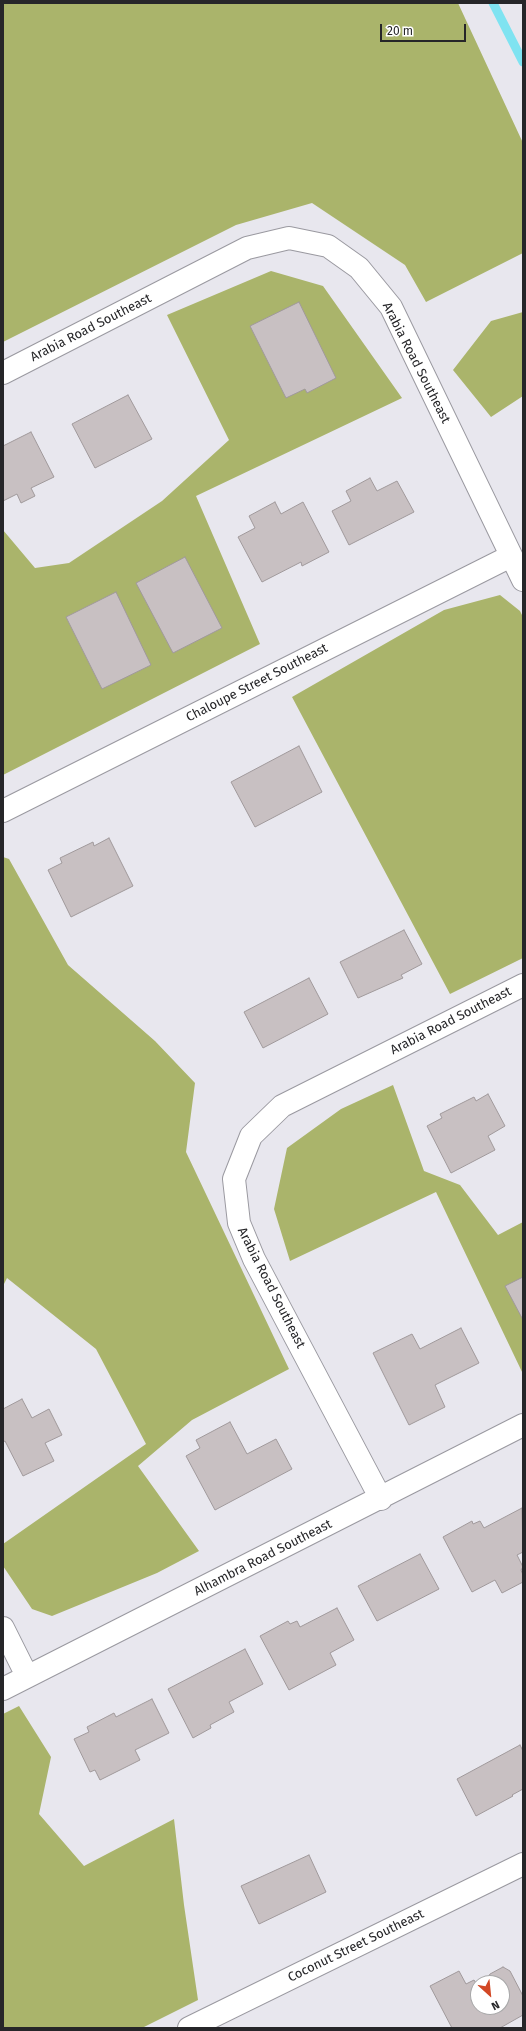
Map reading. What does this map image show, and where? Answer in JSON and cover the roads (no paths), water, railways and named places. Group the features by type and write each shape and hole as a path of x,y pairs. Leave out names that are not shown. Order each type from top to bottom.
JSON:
{"street":[{"name":"Arabia Road Southeast","path":"3,373 247,248 289,238 328,246 359,268 391,307 523,580"},
{"name":"Chaloupe Street Southeast","path":"3,811 511,556"},
{"name":"Arabia Road Southeast","path":"381,1499 254,1259 239,1223 234,1179 251,1136 282,1106 523,985"},
{"name":"Alhambra Road Southeast","path":"3,1689 381,1499 523,1425"},
{"path":"3,1628 27,1676"},
{"name":"Coconut Street Southeast","path":"191,2028 523,1864"}],"waterway":[{"path":"493,3 523,62"}]}
